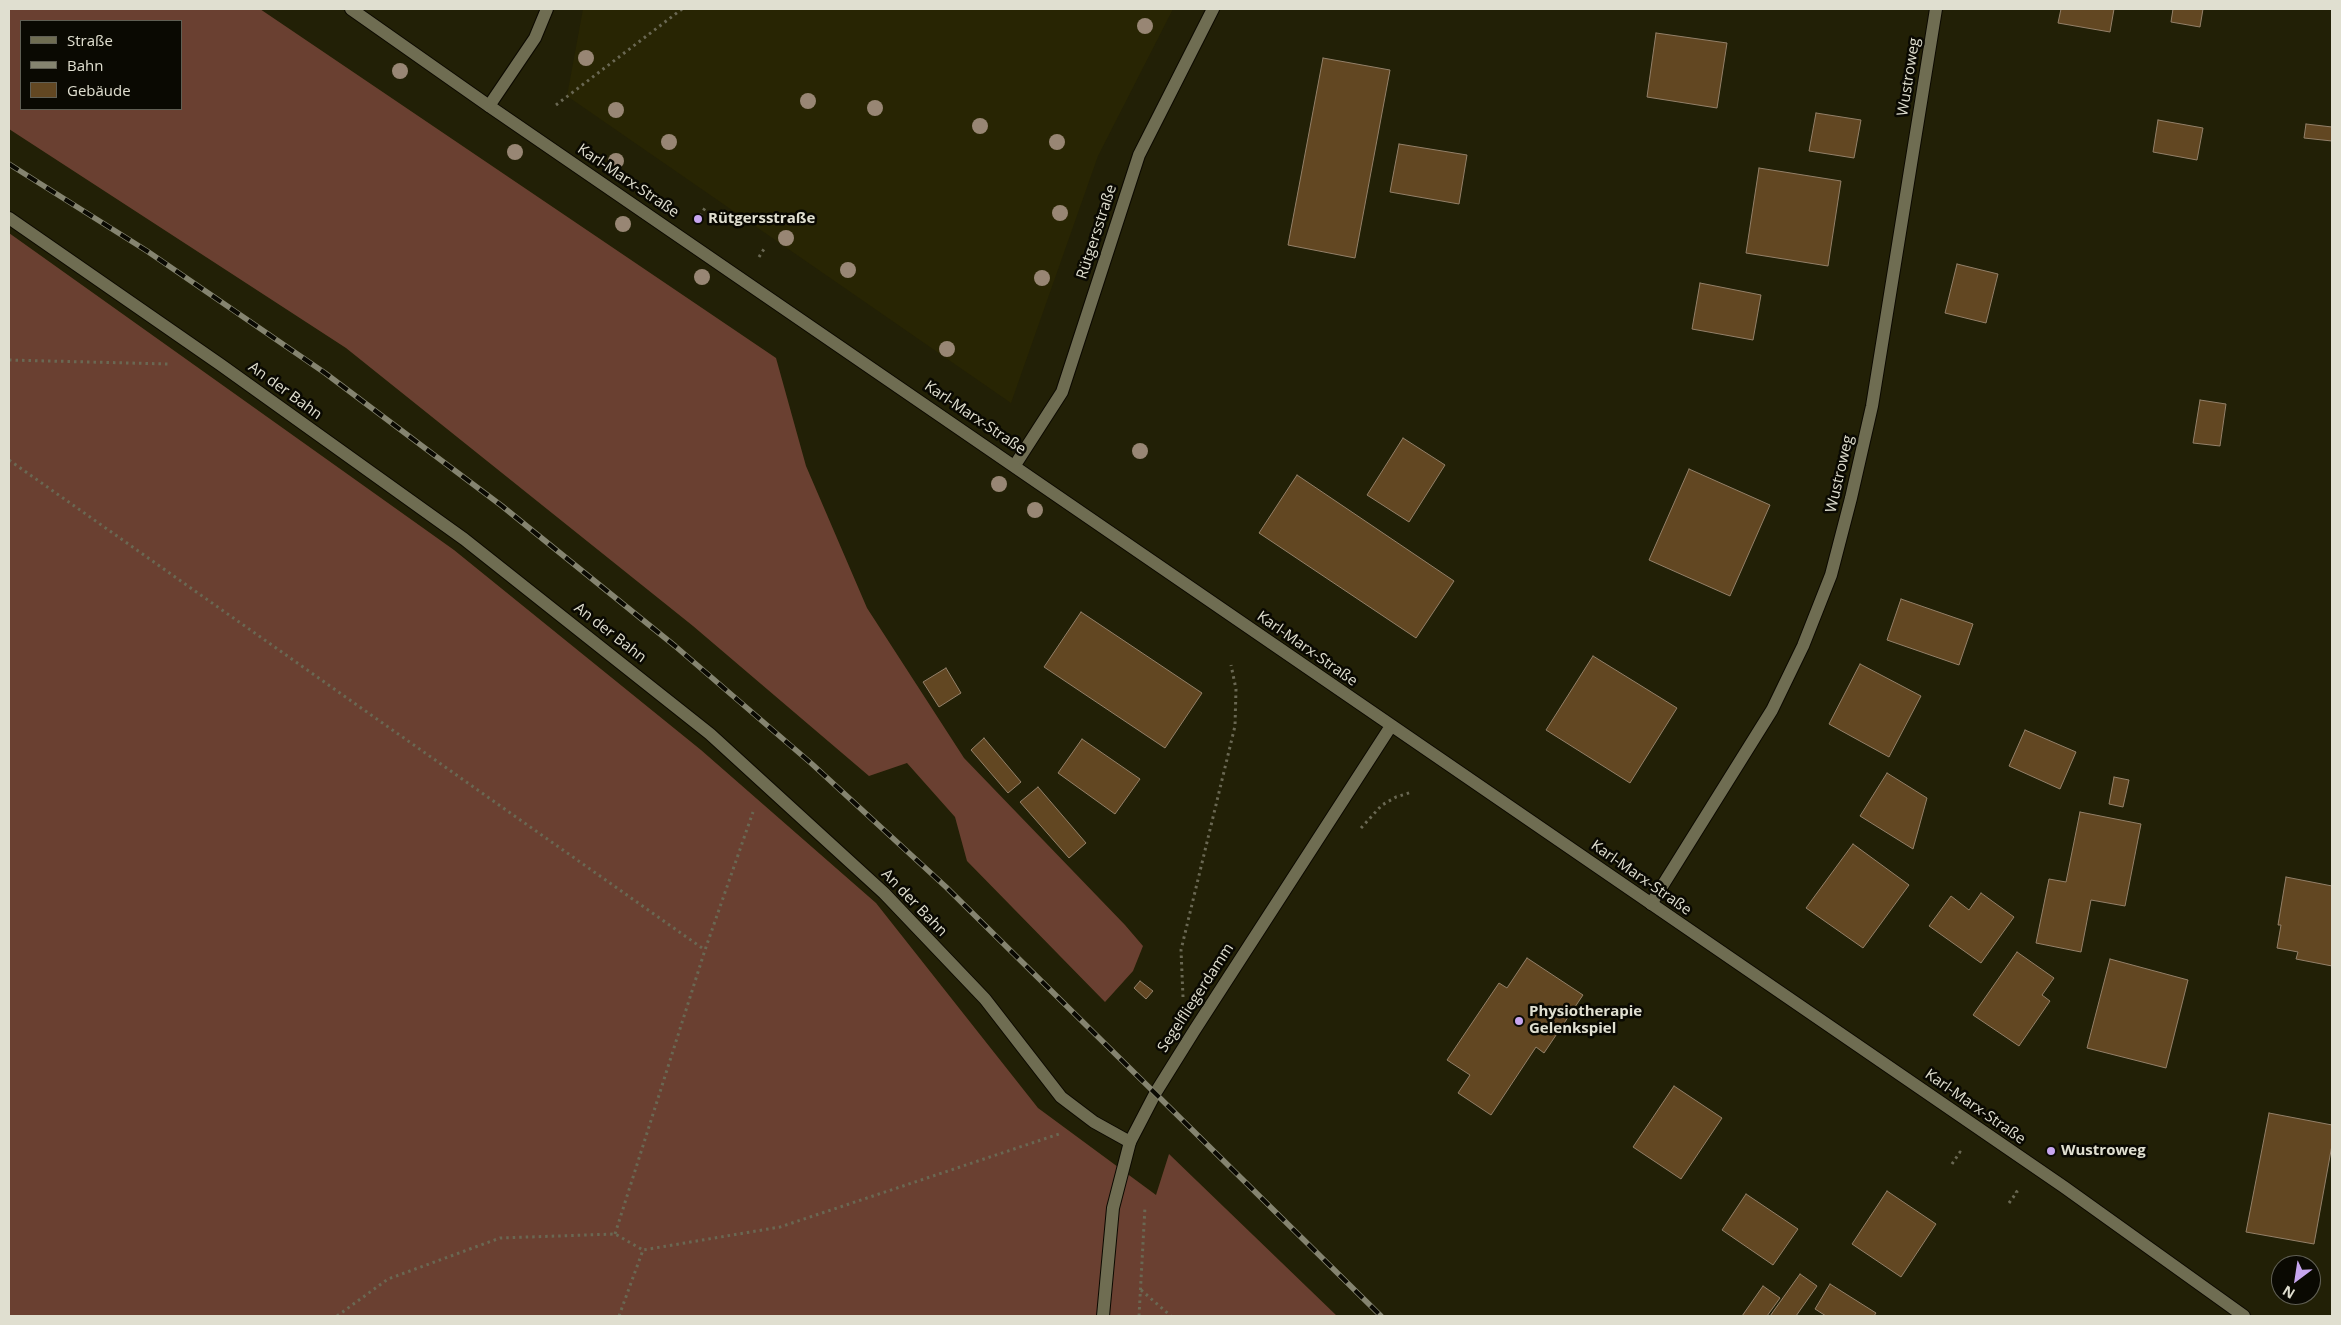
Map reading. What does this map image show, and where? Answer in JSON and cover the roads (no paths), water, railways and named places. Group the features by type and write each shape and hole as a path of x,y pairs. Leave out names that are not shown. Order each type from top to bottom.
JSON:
{"street":[{"name":"Karl-Marx-Straße","path":"351,9 489,106 1015,465 1391,726 2064,1188 2244,1316"},
{"path":"489,106 535,38 547,9"},
{"name":"Rütgersstraße","path":"1015,465 1062,392 1139,155 1213,9"},
{"name":"Wustroweg","path":"1651,904 1772,710 1803,646 1831,575 1872,406 1936,9"},
{"name":"An der Bahn","path":"9,218 221,365 464,539 710,734 764,781 884,893 985,999 1061,1097 1094,1122 1130,1142"},
{"name":"Segelfliegerdamm","path":"1103,1316 1113,1208 1130,1142 1156,1092 1194,1031 1391,726"}],"railway":[{"path":"9,164 147,251 325,373 502,506 675,646 812,764 946,887 1381,1316"}],"place":[{"name":"Rütgersstraße","path":"698,219"},
{"name":"Physiotherapie Gelenkspiel","path":"1519,1021"},
{"name":"Wustroweg","path":"2051,1151"}]}
